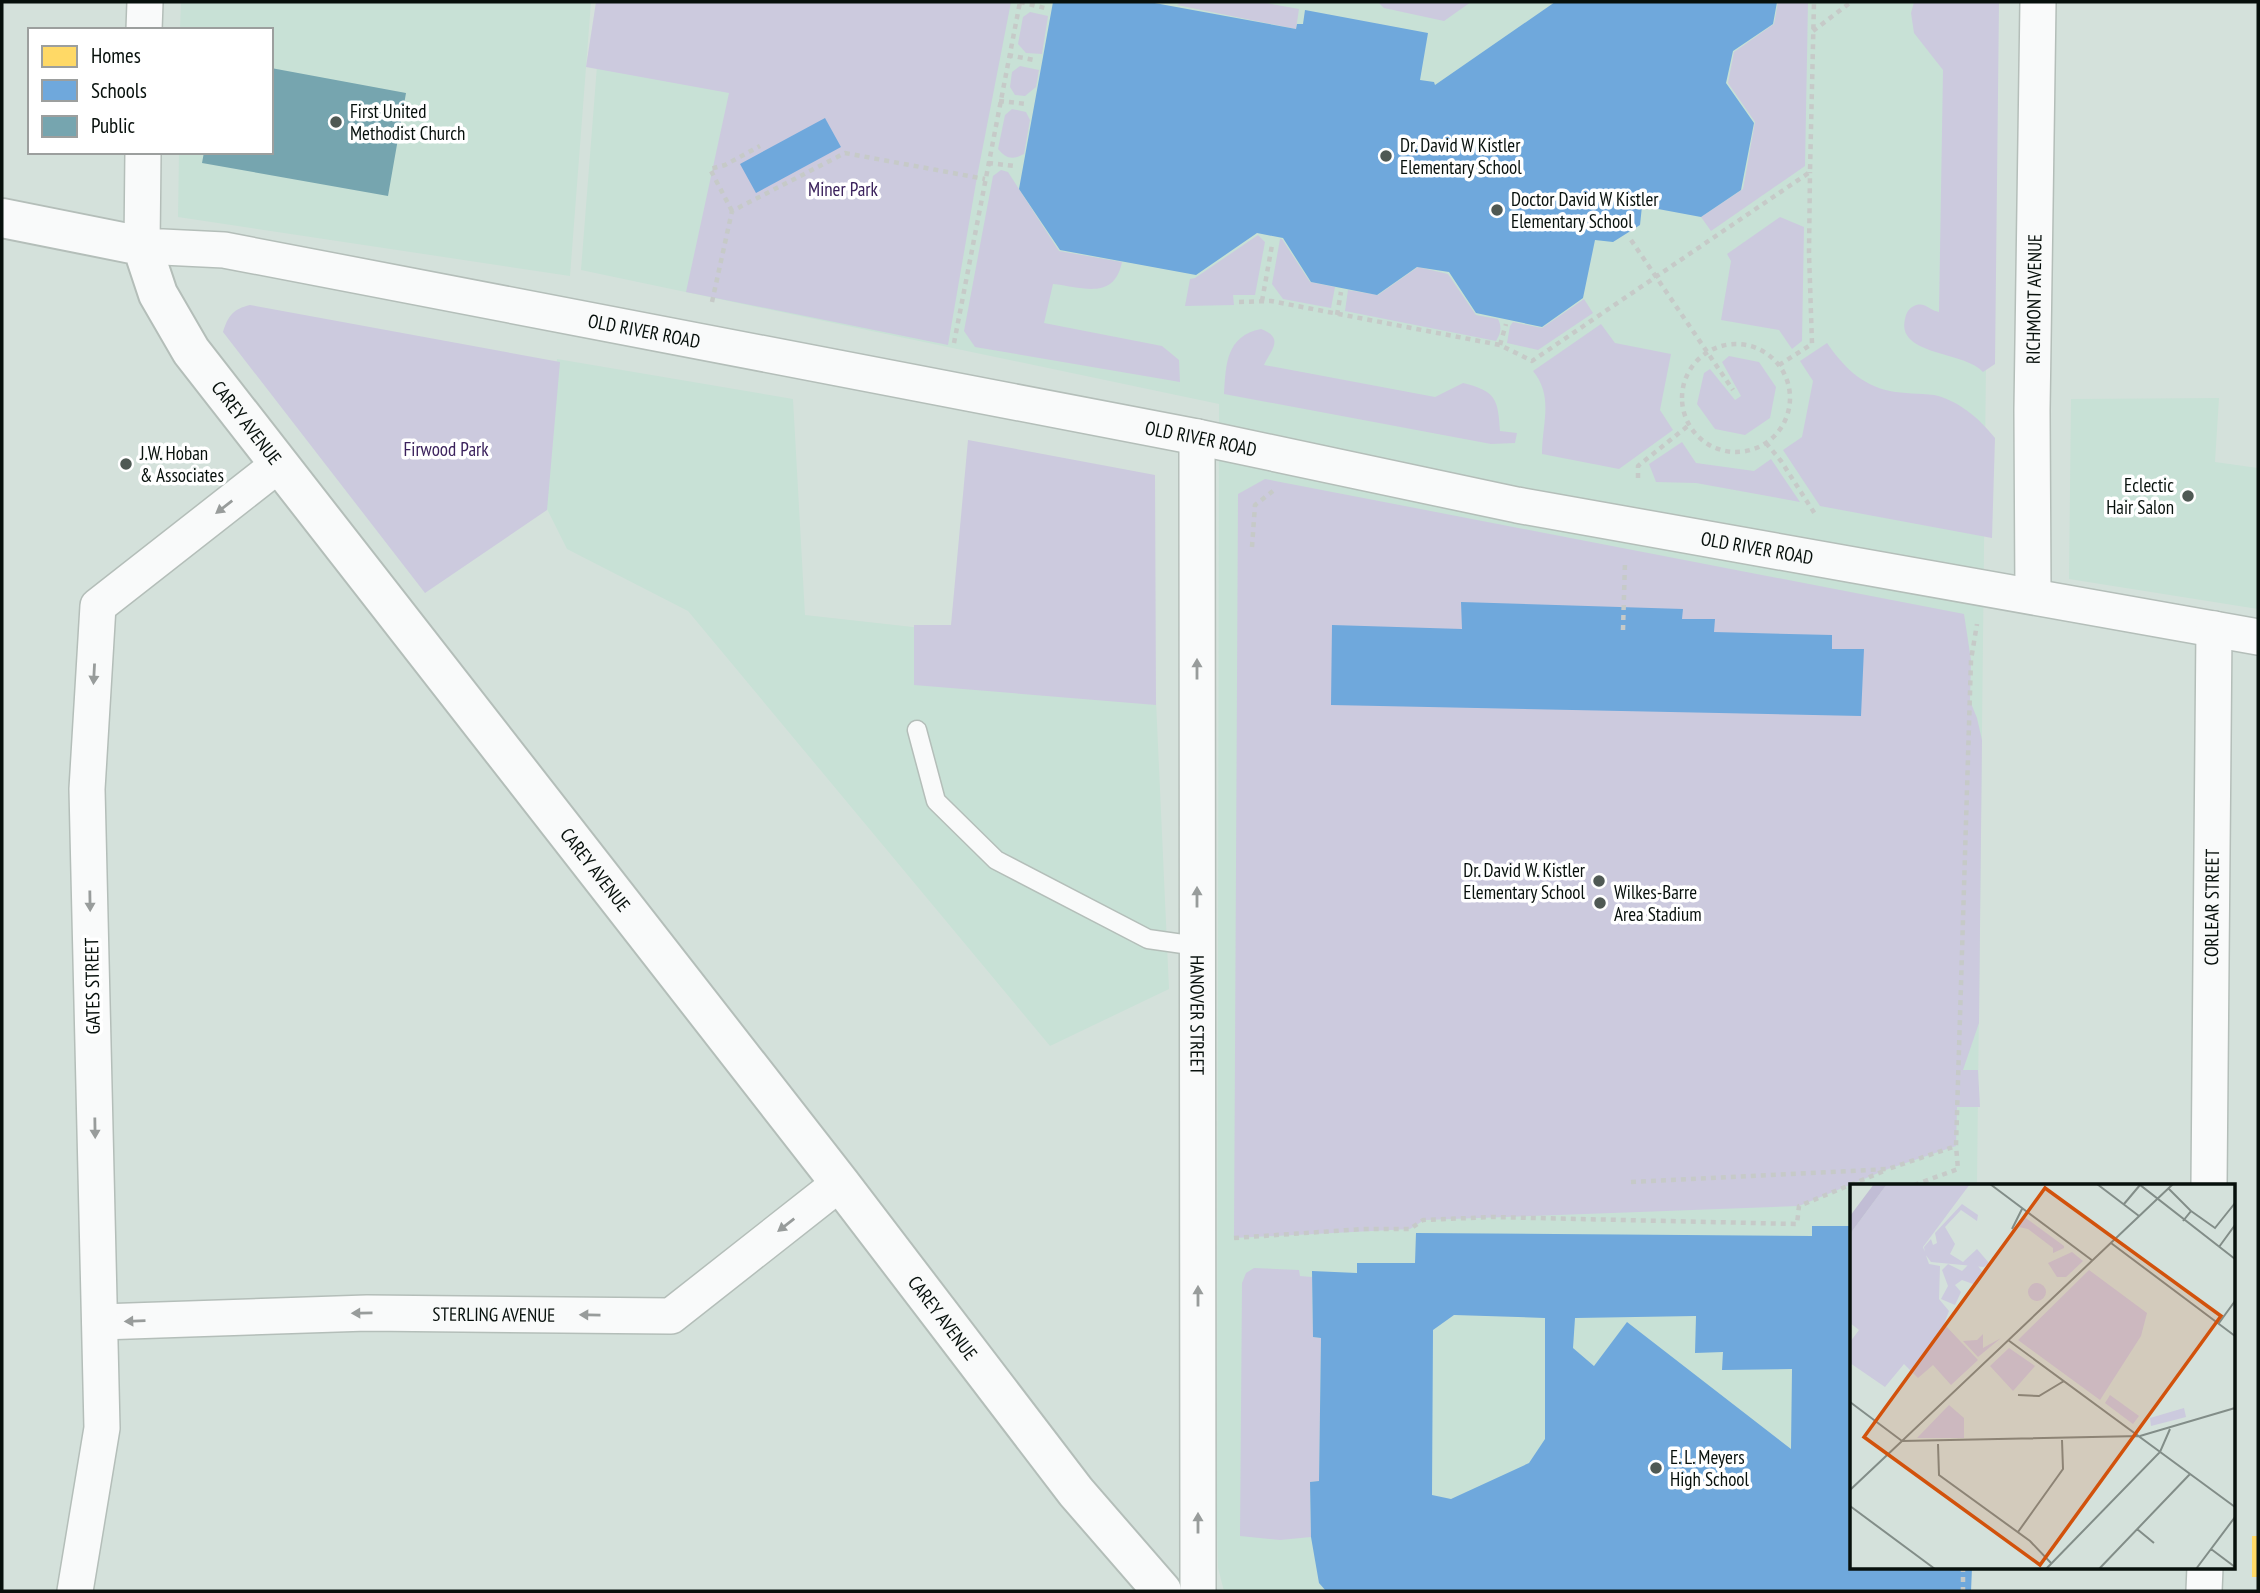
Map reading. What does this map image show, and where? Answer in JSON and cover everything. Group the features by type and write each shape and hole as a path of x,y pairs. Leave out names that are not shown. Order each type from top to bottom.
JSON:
{"main road":[{"path":"2,218 142,246"},
{"name":"CAREY AVENUE","path":"142,246 158,294 191,351 840,1183 1076,1492 1162,1591"}],"street":[{"path":"144,28 145,2"},
{"name":"RICHMONT AVENUE","path":"2033,596 2032,410 2038,2"},
{"path":"142,246 143,154"},
{"name":"OLD RIVER ROAD","path":"142,246 224,250 1197,437 1517,505 2258,637"},
{"name":"HANOVER STREET","path":"1197,437 1198,1591"},
{"name":"GATES STREET","path":"75,1591 102,1428 87,789 98,606 278,465"},
{"name":"CORLEAR STREET","path":"2209,1184 2214,629"},
{"name":"STERLING AVENUE","path":"100,1322 367,1313 671,1316 840,1183"},
{"path":"2204,1591 2205,1568"}],"lane":[{"path":"917,730 936,801 996,860 1148,939 1197,946"}],"path":[{"path":"954,343 1020,2 1045,8"},
{"path":"1779,365 1812,344 1809,253 1814,2"},
{"path":"1813,31 1851,2"},
{"path":"1008,55 1034,60"},
{"path":"999,101 1027,104"},
{"path":"712,302 732,211 710,169 725,165 760,146"},
{"path":"732,211 845,153 985,179"},
{"path":"988,163 1015,166"},
{"path":"1239,302 1271,301 1500,345 1532,361 1810,172"},
{"path":"1631,240 1733,390"},
{"path":"1262,301 1272,245"},
{"path":"1337,315 1341,292"},
{"path":"1500,345 1506,324"},
{"path":"1732,343 1750,345 1766,353 1779,365 1788,381 1791,399 1787,416 1779,431 1766,443 1741,451 1715,448 1700,438 1689,425 1682,408 1682,389 1687,372 1706,352 1732,343"},
{"path":"1638,478 1638,466 1689,425"},
{"path":"1766,443 1782,461 1815,514"},
{"path":"1252,547 1255,505 1274,490"},
{"path":"1623,630 1625,551"},
{"path":"1916,1184 1958,1169 1956,1146 1971,660 1978,616"},
{"path":"1852,1184 1956,1146"},
{"path":"1631,1182 1888,1169"},
{"path":"1234,1238 1363,1229 1410,1229 1423,1220 1492,1217 1797,1224 1799,1206 1850,1185"},
{"path":"1963,1568 1963,1591"}],"shaded area":[{"path":"181,2 591,2 570,276 178,217 179,154 273,154 273,28 180,28"},
{"name":"Dr. David W. Kistler Elementary School","path":"602,2 1990,2 1977,1184 1850,1184 1850,1568 1972,1568 1971,1591 1224,1591 1218,1568 1217,1525 1219,404 581,270"},
{"path":"557,359 793,399 805,615 922,628 1156,701 1169,989 1050,1046 688,611 567,549 545,505"},
{"path":"2219,398 2215,462 2258,468 2258,609 2069,579 2071,399"}],"green space":[{"name":"Miner Park","path":"596,2 1011,2 948,345 686,292 729,93 586,67"},
{"path":"1182,2 1261,2 1299,9 1296,29 1177,5"},
{"path":"1378,2 1471,2 1444,21 1384,8"},
{"path":"1778,2 1808,2 1805,166 1711,231 1701,217 1743,189 1755,122 1728,83 1734,52 1774,24"},
{"path":"1914,2 1999,2 1995,364 1983,372 1974,365 1921,346 1911,340 1905,331 1905,317 1912,307 1924,305 1939,312 1943,70 1914,33 1911,13"},
{"path":"1030,12 1048,16 1042,54 1026,53 1018,44 1023,17"},
{"path":"1020,66 1039,70 1036,87 1025,96 1015,95 1010,87 1012,72"},
{"path":"1012,109 1026,112 1030,120 1024,154 1013,158 1007,157 998,149 1005,115"},
{"path":"1001,170 1008,172 1059,251 1122,262 1118,274 1104,287 1085,289 1053,284 1044,323 1162,346 1179,360 1180,382 975,347 964,331 993,176"},
{"path":"1780,217 1804,227 1802,341 1792,349 1779,330 1721,320 1731,261 1727,254"},
{"path":"1258,235 1265,242 1255,295 1233,295 1234,305 1185,306 1190,279"},
{"path":"1280,239 1310,282 1335,287 1331,308 1283,299 1272,284"},
{"path":"1418,267 1448,274 1476,315 1498,319 1500,330 1496,341 1345,311 1348,290 1378,295"},
{"path":"1584,299 1593,313 1538,350 1507,343 1513,322 1542,328"},
{"name":"Firwood Park","path":"250,305 560,362 547,510 425,593 223,332 232,314"},
{"path":"1601,324 1615,343 1671,354 1660,410 1673,430 1619,469 1542,454 1545,401 1533,371"},
{"path":"1261,329 1273,336 1274,340 1264,365 1435,397 1463,383 1482,389 1489,393 1496,404 1500,431 1517,433 1515,443 1491,444 1224,394 1227,362 1234,345 1249,333"},
{"path":"1827,343 1846,367 1870,384 1890,391 1934,395 1952,401 1975,417 1995,438 1992,538 1820,506 1783,450 1802,437 1813,381 1800,361"},
{"path":"1729,356 1759,362 1776,387 1770,418 1745,435 1715,429 1697,404 1704,373 1710,369 1735,400 1741,396 1722,362"},
{"path":"968,440 1155,475 1156,705 914,685 914,625 951,625"},
{"path":"1682,442 1696,463 1754,471 1771,459 1800,502 1696,483 1656,482 1649,464"},
{"name":"Wilkes-Barre Area Stadium","path":"1265,479 1964,614 1971,660 1970,701 1982,740 1979,1023 1963,1070 1978,1070 1980,1107 1957,1107 1956,1146 1888,1169 1799,1206 1424,1220 1410,1229 1234,1238 1238,494"},
{"path":"1254,1268 1299,1270 1300,1276 1312,1277 1313,1337 1321,1338 1319,1481 1310,1482 1311,1537 1280,1540 1240,1536 1242,1283 1246,1273"}],"building: Homes":[{"path":"2252,1536 2258,1536 2258,1577 2252,1577"}],"building: Schools":[{"name":"Dr. David W Kistler Elementary School","path":"1053,2 1149,2 1296,29 1297,24 1303,24 1305,10 1428,33 1420,80 1434,82 1435,85 1555,2 1777,2 1773,24 1733,51 1726,83 1754,123 1741,190 1701,217 1642,206 1640,225 1613,242 1595,240 1583,298 1542,327 1476,313 1449,272 1417,267 1377,295 1311,282 1283,238 1257,233 1196,275 1060,250 1019,189"},
{"path":"825,118 841,147 756,193 740,164"},
{"path":"1461,602 1683,609 1682,619 1715,619 1714,632 1832,635 1832,649 1864,649 1861,716 1331,705 1332,625 1462,629"},
{"path":"1812,1226 1850,1226 1850,1568 1972,1568 1971,1591 1326,1591 1319,1583 1311,1537 1310,1482 1319,1481 1321,1338 1313,1337 1312,1271 1357,1273 1357,1263 1415,1263 1416,1233 1812,1236","holes":["1454,1315 1545,1318 1545,1439 1529,1463 1451,1499 1432,1495 1433,1330","1696,1316 1695,1353 1723,1352 1722,1370 1792,1369 1791,1449 1627,1322 1594,1366 1573,1348 1575,1318"]}],"building: Public":[{"name":"First United Methodist Church","path":"273,68 406,93 388,196 202,163 204,154 273,154"}],"place":[{"name":"First United Methodist Church","path":"336,122"},
{"name":"Dr. David W Kistler Elementary School","path":"1386,156"},
{"name":"Doctor David W Kistler Elementary School","path":"1497,210"},
{"name":"J.W. Hoban & Associates","path":"126,464"},
{"name":"Eclectic Hair Salon","path":"2188,496"},
{"name":"Dr. David W. Kistler Elementary School","path":"1599,881"},
{"name":"Wilkes-Barre Area Stadium","path":"1600,903"},
{"name":"E. L. Meyers High School","path":"1656,1468"}]}
